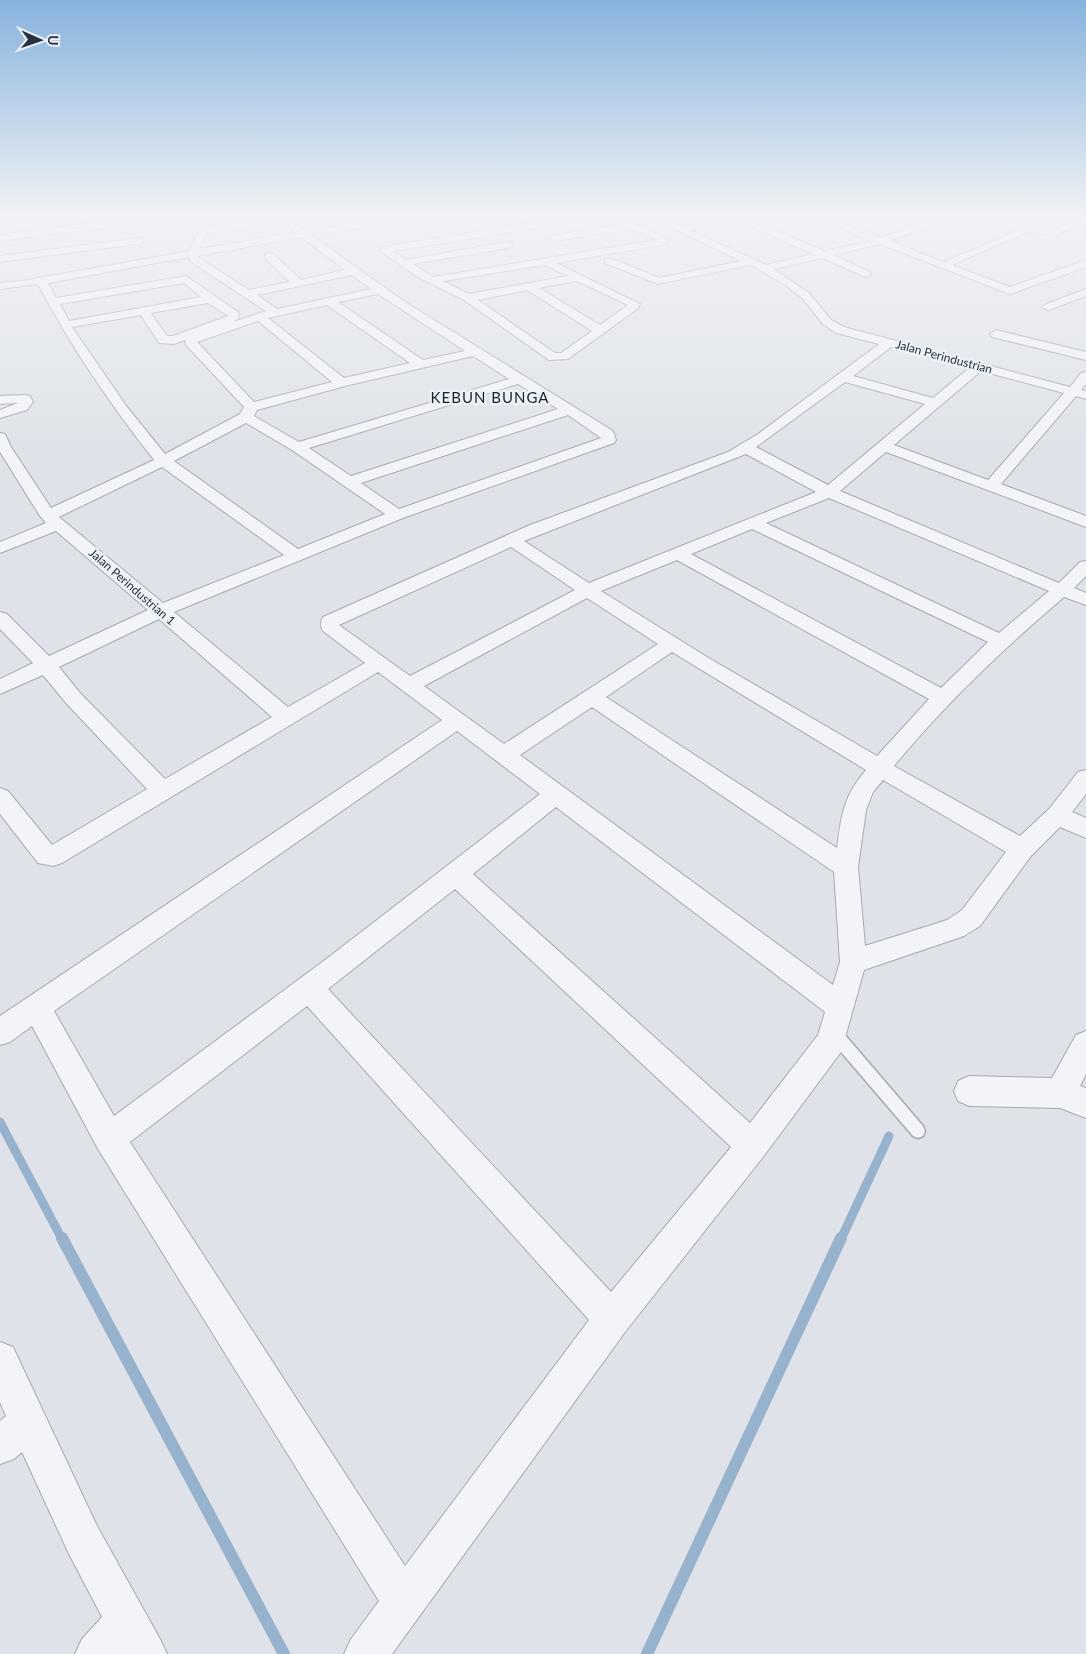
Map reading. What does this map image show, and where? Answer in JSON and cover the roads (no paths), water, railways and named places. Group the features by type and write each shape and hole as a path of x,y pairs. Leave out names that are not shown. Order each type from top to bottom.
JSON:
{"street":[{"path":"49,295 64,325 122,410 163,460 297,556"},
{"path":"53,302 91,295"},
{"path":"144,311 163,340 174,340 233,318 234,314 206,295"},
{"path":"250,295 276,313"},
{"path":"352,295 260,317 194,338 190,342 249,412 398,515"},
{"path":"0,687 161,612 398,515 609,440 608,434 474,352 386,295"},
{"path":"462,295 553,356 564,356 633,307 634,304 616,295"},
{"path":"468,298 482,295"},
{"path":"543,295 601,331"},
{"name":"Jalan Perindustrian","path":"805,295 831,326 840,330 1079,393"},
{"path":"1048,307 1078,295"},
{"path":"64,325 210,299"},
{"path":"328,300 420,365"},
{"path":"260,317 342,383"},
{"path":"996,334 1086,356"},
{"path":"837,1020 556,794 330,627 330,621 536,529 721,460 746,448 890,342"},
{"path":"0,548 249,412 342,383 474,352"},
{"path":"409,685 586,591 829,492 979,366"},
{"path":"990,486 1079,393 1086,376"},
{"path":"844,377 936,402"},
{"path":"297,447 519,380"},
{"path":"0,400 22,398 26,402 22,408 0,414"},
{"path":"349,482 569,410"},
{"name":"Jalan Perindustrian 1","path":"0,437 4,447 53,520 286,717"},
{"path":"884,446 1086,522"},
{"path":"746,448 829,492 894,521 1074,595"},
{"path":"754,524 1001,641"},
{"path":"512,540 586,591 670,644 1022,849"},
{"path":"678,554 943,698"},
{"path":"366,1654 612,1319 752,1146 831,1042 852,962 846,867 858,798 880,768 943,698 1001,641 1074,595 1086,566"},
{"path":"0,618 46,666 73,698 162,790"},
{"path":"504,754 670,644"},
{"path":"0,797 47,856 50,856 378,664"},
{"path":"592,697 846,867"},
{"path":"0,1032 456,721"},
{"path":"852,962 955,928 971,918 1022,849 1057,815 1086,778"},
{"path":"109,1138 310,989 456,876 556,794"},
{"path":"1057,815 1086,829"},
{"path":"456,876 752,1146"},
{"path":"310,989 612,1319"},
{"path":"37,1006 109,1138 404,1602"},
{"path":"969,1091 1073,1098 1086,1045"},
{"path":"0,1360 14,1434 83,1540 136,1638 97,1654"}],"lane":[{"path":"837,1020 918,1131"}],"waterway":[{"path":"0,1122 62,1239"},
{"path":"841,1239 889,1136"},
{"path":"62,1238 284,1654"},
{"path":"647,1654 841,1238"}],"district":[{"name":"KEBUN BUNGA","path":"490,398"}]}
